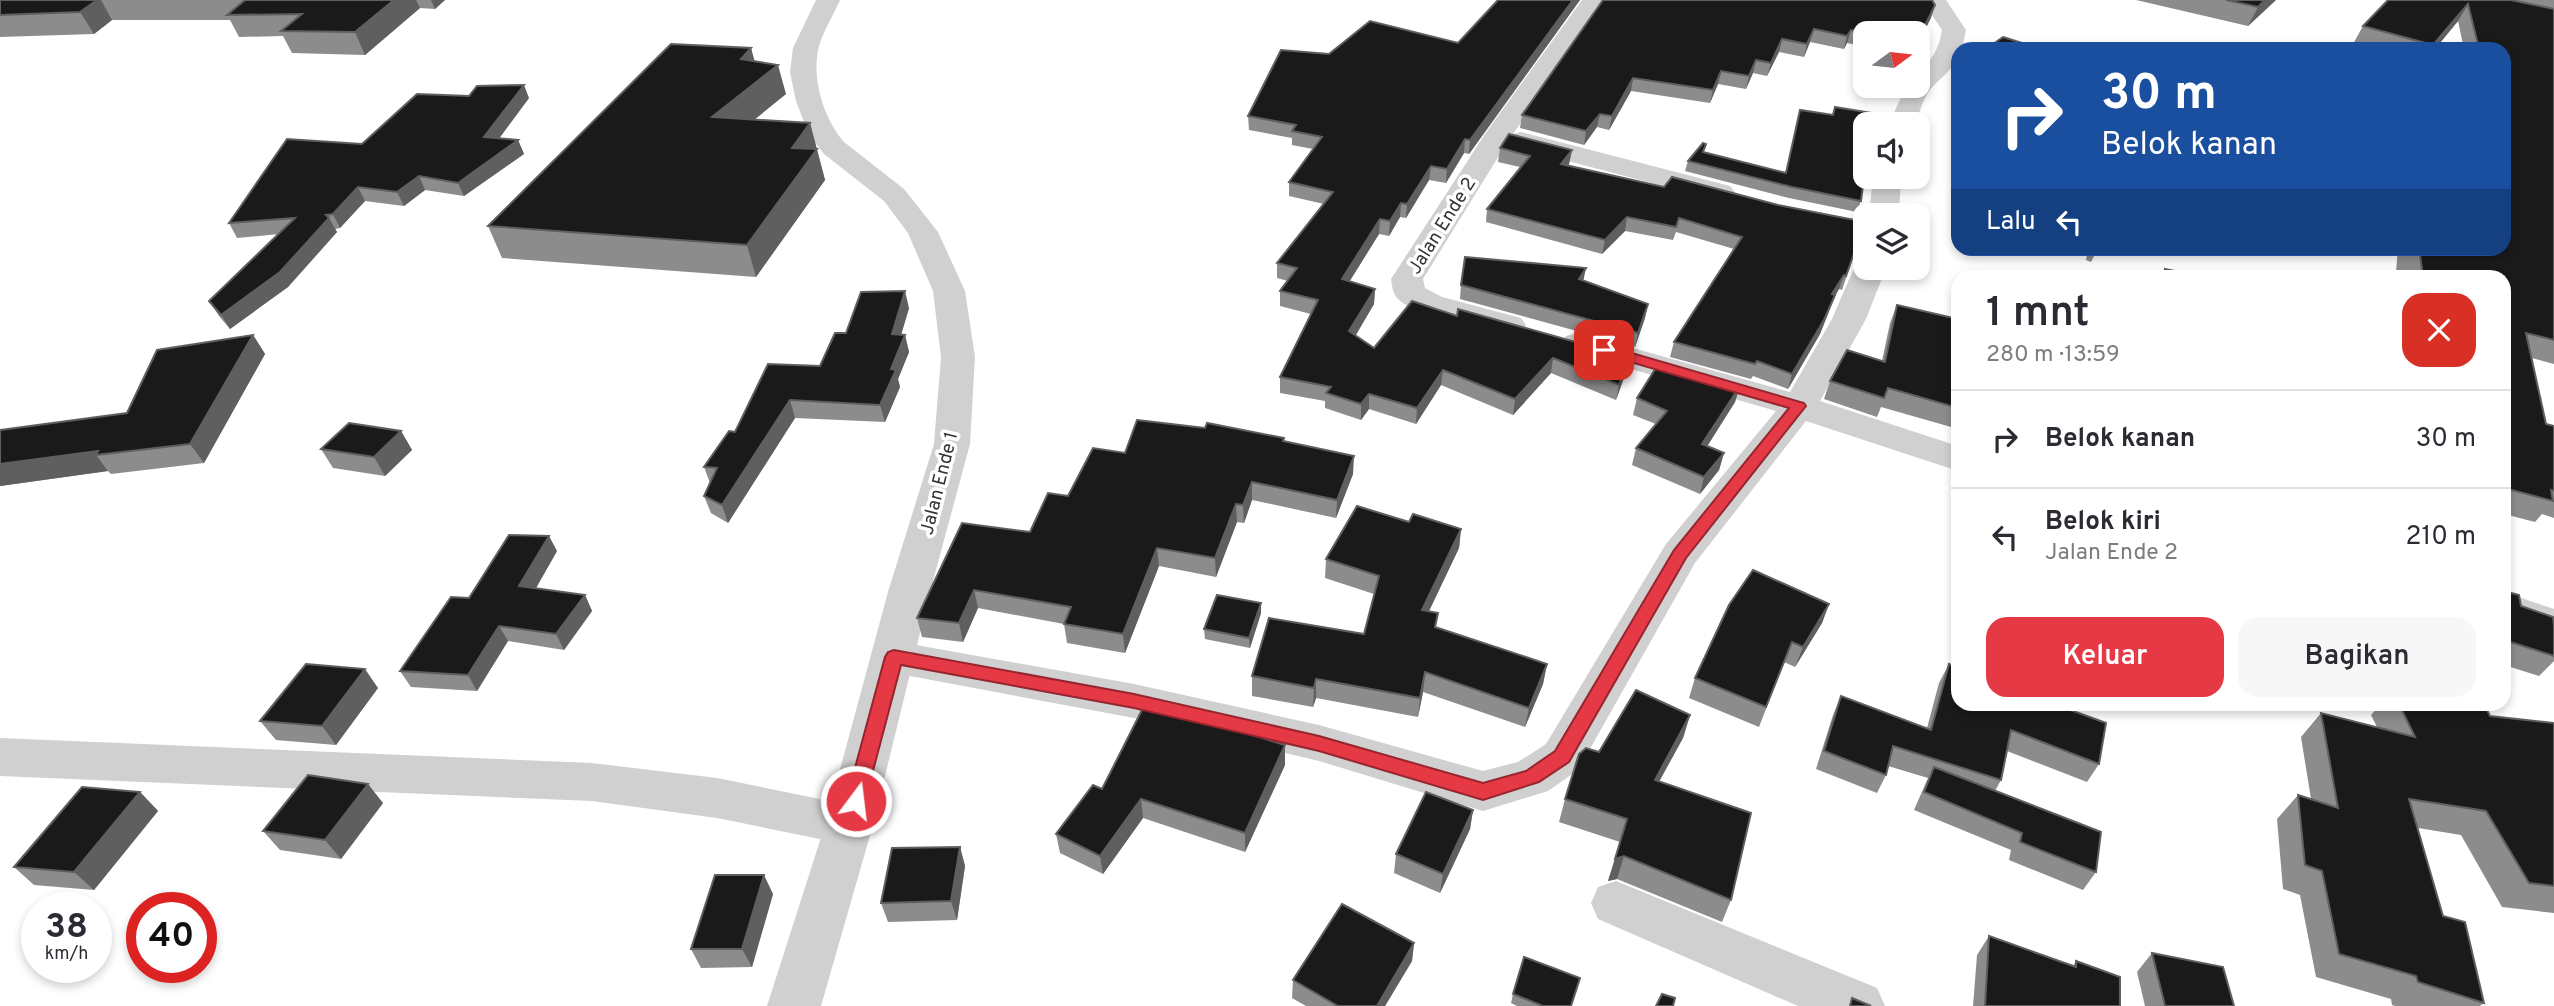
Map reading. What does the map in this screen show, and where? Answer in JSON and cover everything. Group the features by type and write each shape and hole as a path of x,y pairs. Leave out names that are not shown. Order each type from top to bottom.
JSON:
{"street":[{"name":"Jalan Ende 1","path":"794,1006 849,825 909,592 952,444 958,357 948,291 923,232 894,195 834,148 822,135 809,101 803,72 806,48 828,0"},
{"name":"Jalan Ende 2","path":"1595,0 1499,134 1407,279 1410,293 1430,304 1799,406 1951,457"},
{"path":"1934,0 1954,30 1953,42"},
{"path":"1907,112 1915,91 1940,67 1951,50"},
{"path":"1499,134 1746,199"},
{"path":"894,657 1134,701 1319,743 1483,792 1532,777 1562,757 1680,554 1799,406 1849,319 1865,280"},
{"path":"2511,610 2554,625"},
{"path":"0,757 592,782 717,798 849,825"},
{"path":"1616,903 1858,1006"}],"building":[{"path":"0,0 97,0 80,12 0,15"},
{"path":"245,0 394,0 355,32 281,31 302,14 227,15"},
{"path":"1498,0 1573,0 1470,140 1465,139 1447,169 1431,166 1407,204 1401,203 1390,221 1380,219 1342,279 1375,289 1349,331 1374,348 1412,301 1457,316 1458,309 1629,357 1619,385 1553,358 1515,399 1443,370 1417,408 1369,394 1361,404 1326,393 1331,387 1280,377 1318,300 1280,291 1297,268 1277,263 1333,192 1289,182 1322,137 1292,131 1296,125 1248,116 1281,50 1329,54 1370,21 1458,43"},
{"path":"1603,0 1932,0 1935,5 1927,21 1853,21 1853,30 1847,36 1814,29 1807,44 1782,39 1771,63 1756,60 1749,76 1721,71 1713,90 1633,78 1612,116 1600,114 1586,131 1522,115"},
{"path":"2226,0 2265,0 2258,7"},
{"path":"2388,0 2511,0 2554,9 2554,340 2526,333 2546,424 2554,426 2554,491 2551,490 2553,501 2511,490 2511,270 2422,270 2420,256 2511,256 2511,42 2477,42 2468,4 2436,42 2422,42 2363,26"},
{"path":"2003,37 2019,42 1996,42"},
{"path":"671,44 751,48 741,59 778,65 712,117 810,123 792,148 817,149 747,245 488,226"},
{"path":"524,85 484,137 518,140 458,183 419,176 397,192 358,187 333,214 326,215 329,218 280,272 221,315 209,301 295,218 229,223 287,139 362,144 417,94 469,96 477,86"},
{"path":"1835,107 1866,112 1853,112 1853,189 1863,189 1861,201 1688,161 1703,143 1706,144 1703,152 1786,173 1800,110 1833,115"},
{"path":"1509,134 1572,150 1561,164 1664,187 1672,177 1778,205 1853,220 1853,256 1846,276 1844,275 1832,294 1835,295 1824,320 1792,374 1757,361 1755,364 1674,342 1742,237 1679,218 1676,227 1627,217 1605,240 1487,209 1530,156 1500,148"},
{"path":"1465,257 1586,268 1579,279 1648,304 1638,333 1461,285"},
{"path":"905,291 892,334 905,335 891,369 896,370 880,405 790,400 722,505 704,496 717,468 704,467 729,431 735,432 768,364 820,366 835,333 846,333 861,292"},
{"path":"1897,305 1951,317 1951,406 1888,388 1884,398 1830,381 1847,350 1885,362"},
{"path":"253,335 190,444 96,455 98,451 0,464 0,430 127,413 157,350"},
{"path":"1659,363 1740,386 1702,444 1724,453 1704,477 1636,448 1667,411 1637,398"},
{"path":"1137,420 1205,428 1207,423 1284,438 1283,441 1354,456 1337,500 1252,482 1243,505 1236,504 1215,558 1157,548 1123,634 1064,624 1071,607 974,590 959,623 917,618 962,523 1030,532 1048,493 1068,496 1093,448 1125,453"},
{"path":"349,423 401,431 374,457 321,449"},
{"path":"1357,506 1409,522 1413,514 1461,529 1422,610 1438,613 1435,627 1547,664 1529,708 1425,672 1420,698 1316,679 1314,688 1252,676 1269,618 1364,634 1379,576 1326,559"},
{"path":"509,535 549,536 519,586 585,595 556,634 499,626 468,675 400,671 451,597 469,598"},
{"path":"1753,570 1829,604 1803,647 1792,642 1766,707 1695,678 1729,605"},
{"path":"2511,593 2519,595 2521,606 2553,617 2554,656 2511,642"},
{"path":"1217,595 1261,603 1249,638 1204,629"},
{"path":"306,664 365,669 322,726 260,721"},
{"path":"1949,664 1951,711 2073,711 2106,723 2099,764 2011,730 2001,780 1893,746 1886,775 1824,751 1841,696 1931,730"},
{"path":"1636,690 1690,715 1655,780 1751,813 1731,900 1624,856 1615,859 1627,819 1565,799 1579,754 1586,748 1599,752"},
{"path":"1145,704 1218,721 1216,724 1285,745 1245,833 1141,799 1100,856 1056,834 1093,785 1102,789"},
{"path":"2402,711 2488,711 2490,716 2554,723 2554,886 2529,883 2486,811 2409,799 2443,916 2465,922 2484,1003 2418,982 2416,976 2339,954 2322,871 2305,865 2298,795 2338,808 2321,713 2415,737"},
{"path":"1934,767 2101,832 2096,872 2020,842 2022,833 1924,792"},
{"path":"308,775 368,784 325,840 263,831"},
{"path":"82,787 140,792 74,872 14,867"},
{"path":"1426,792 1473,810 1443,874 1396,854"},
{"path":"960,847 951,901 881,903 892,848"},
{"path":"715,875 764,875 742,949 691,949"},
{"path":"1342,904 1414,943 1377,1006 1338,1006 1293,980"},
{"path":"1989,936 2076,967 2076,961 2120,977 2120,1006 1985,1006"},
{"path":"2152,953 2223,967 2234,1006 2165,1006"},
{"path":"1524,957 1580,978 1571,1006 1543,1006 1513,994"},
{"path":"1662,994 1675,998 1673,1006 1656,1006"},
{"path":"1852,998 1871,1006 1850,1006"}],"route":[{"path":"856,801 894,657 1134,701 1319,743 1483,792 1532,777 1562,757 1680,554 1799,406 1604,350"}]}
